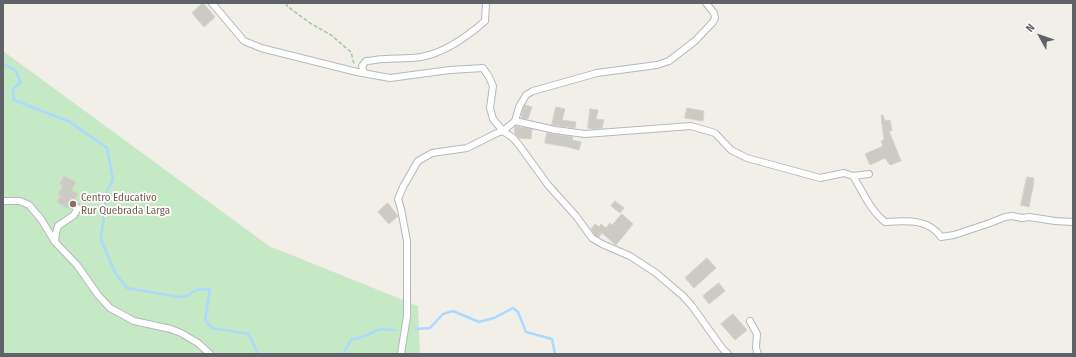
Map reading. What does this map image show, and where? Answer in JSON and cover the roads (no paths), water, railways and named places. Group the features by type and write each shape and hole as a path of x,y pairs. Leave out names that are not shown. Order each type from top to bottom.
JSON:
{"street":[{"path":"212,3 244,41 260,48 356,72 390,78 450,70 483,68 489,76 493,86 490,108 493,119 503,132 513,138 519,145 548,185 576,216 592,238 630,256 656,273 683,296 728,354"},
{"path":"364,73 362,66 366,62 384,59 422,57 439,52 475,30 486,20 486,3"},
{"path":"401,354 407,316 407,241 398,199 418,161 432,153 467,148 497,133 503,132 515,121 519,107 526,95 533,91 596,73 657,65 669,61 695,41 713,22 715,18 714,13 706,3"},
{"path":"515,121 555,130 585,134 691,126 715,133 731,150 747,158 820,178 844,173 853,176 869,174"},
{"path":"853,176 872,208 879,217 886,222 912,222 924,224 932,228 941,237 1012,216 1073,222"},
{"path":"3,201 20,201 29,206 42,218 55,242 77,265 98,295 110,308 134,321 171,329 198,344 210,354"},
{"path":"55,242 58,226 74,215 78,208 73,205"},
{"path":"750,321 756,334 756,348 758,354"}],"waterway":[{"path":"3,64 15,70 21,82 13,89 14,100 70,122 107,148 113,180 107,191 101,239 115,273 127,288 179,297 187,296 196,290 210,289 205,320 212,328 249,334 258,354"},
{"path":"416,329 430,328 443,314 453,311 479,322 494,318 513,308 518,312 526,332 552,339 555,354"},
{"path":"343,354 351,340 365,336 380,329 395,330"}],"place":[{"name":"Centro Educativo Rur Quebrada Larga","path":"73,204"}]}
